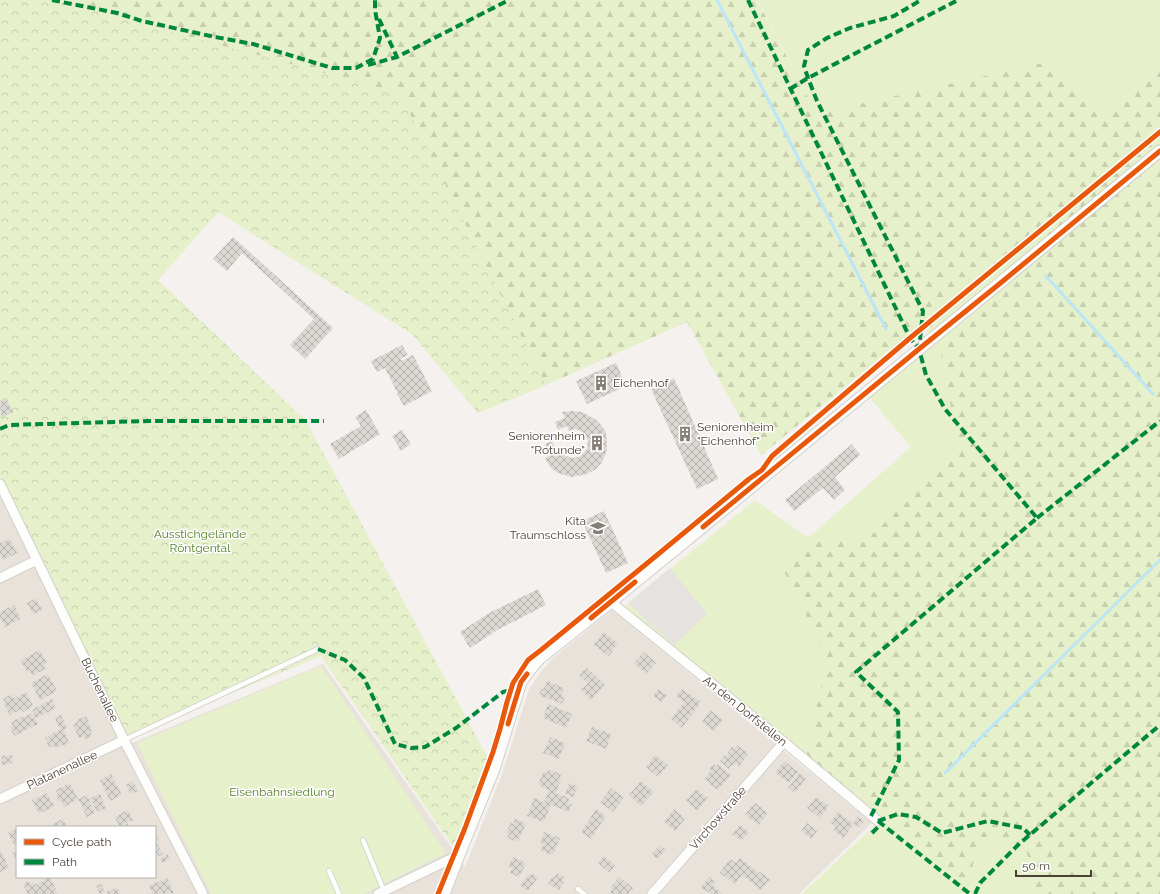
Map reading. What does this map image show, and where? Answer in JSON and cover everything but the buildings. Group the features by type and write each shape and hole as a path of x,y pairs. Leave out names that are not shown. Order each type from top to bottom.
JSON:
{"street":[{"path":"444,894 494,769 521,682 539,659 754,486 1160,150"},
{"name":"Buchenallee","path":"0,484 124,740 203,894"},
{"path":"0,578 37,560"},
{"name":"An den Dorfstellen","path":"611,602 784,742 878,822"},
{"name":"Platanenallee","path":"0,799 124,740"},
{"name":"Virchowstraße","path":"652,894 784,742"},
{"path":"381,893 459,855"}],"lane":[{"path":"124,740 318,649"},
{"path":"363,840 381,893"},
{"path":"329,871 339,894"},
{"path":"578,889 584,894"}],"shaded area":[{"path":"0,489 122,747 323,664 465,867 501,777 529,689 553,658 612,610 872,823 799,894 0,894"},
{"path":"670,568 707,614 674,645 628,603"}],"green space":[{"path":"0,0 757,0 817,115 837,109 1042,63 1098,115 1160,72 1160,894 1034,894 1027,852 1009,839 979,843 967,885 806,758 827,657 783,569 823,537 864,542 959,453 941,352 922,324 761,455 687,322 546,385 478,413 412,334 218,212 158,280 306,421 321,655 127,735 0,476"},
{"name":"Ausstichgelände Röntgental","path":"0,0 56,0 400,94 546,385 478,413 412,334 218,212 157,280 306,421 494,769 459,855 321,656 127,736 0,475"},
{"path":"758,0 1160,0 1160,72 1098,115 1042,63 837,109 817,115"},
{"path":"1057,246 1160,894 802,894 878,822 620,610 755,500 808,538 911,447 869,397"},
{"name":"Eisenbahnsiedlung","path":"321,666 446,853 364,894 211,894 137,743"}],"waterway":[{"path":"717,0 886,329"},
{"path":"1046,276 1153,394"},
{"path":"945,773 1160,560"}],"marked path":[{"path":"52,0 117,13 142,21 215,37 253,44 332,68 356,68 373,59 380,38 375,10 375,0"},
{"path":"368,65 397,57 509,0"},
{"path":"748,0 910,338 919,349"},
{"path":"871,816 899,760 898,712 856,672 1037,518 945,409 926,375 919,349 923,311 817,101 804,66 808,50 827,38 850,28 894,16 921,0"},
{"path":"790,89 808,78 958,0"},
{"path":"379,19 397,57"},
{"path":"0,429 9,425 148,421 324,421"},
{"path":"1037,518 1160,421"},
{"path":"318,649 345,660 364,678 395,744 411,748 425,747 456,728 503,692 511,690"},
{"path":"975,894 980,883 1019,844 1160,725"},
{"path":"878,821 898,814 916,817 942,833 988,821 1023,828 1030,835"},
{"path":"878,821 970,894"},
{"path":"872,833 881,824"}],"cycle path":[{"path":"438,894 465,828 493,752 513,683 528,660 749,479 762,470 772,456 910,338 1160,132"},
{"path":"703,527 1160,151"},
{"path":"591,618 635,582"},
{"path":"508,724 521,682 527,674"}],"place":[{"name":"Eichenhof","path":"601,383"},
{"name":"Seniorenheim \"Eichenhof\"","path":"685,434"},
{"name":"Seniorenheim \"Rotunde\"","path":"597,443"},
{"name":"Kita Traumschloss","path":"598,528"}]}
